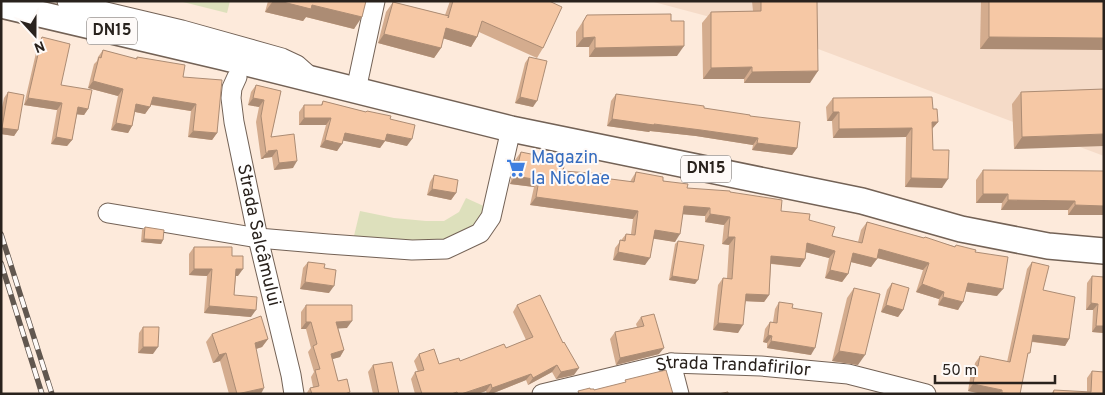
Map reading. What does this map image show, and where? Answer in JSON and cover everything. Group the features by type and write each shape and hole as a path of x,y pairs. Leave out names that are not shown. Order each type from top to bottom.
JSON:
{"main road":[{"name":"DN15","path":"1,5 230,67 309,78 511,129 862,201 961,229 1048,246 1104,251"}],"street":[{"path":"67,1 282,58 297,65 309,78"},
{"path":"356,90 376,1"},
{"name":"Strada Salcâmului","path":"230,67 234,122 258,238 291,374 294,394"},
{"path":"108,213 258,238 412,250 446,249 480,233 491,217 511,129"},
{"path":"672,364 679,394"},
{"name":"Strada Trandafirilor","path":"542,394 672,364 761,366 848,374 926,394"}],"shaded area":[{"path":"650,1 1104,1 1104,156 786,37"}],"green space":[{"path":"179,1 230,1 227,13"},
{"path":"466,198 488,208 473,232 450,242 353,240 360,211 394,218 444,221 459,212"}],"building":[{"path":"279,1 366,1 362,17 312,5 311,9"},
{"path":"453,1 549,1 562,7 543,48 482,21 477,37 446,28 441,48 384,34 393,2 449,16"},
{"path":"761,1 817,1 818,71 752,72 752,67 711,68 711,12 761,11"},
{"path":"989,1 1104,1 1104,38 989,37"},
{"path":"671,14 671,21 684,21 684,46 595,48 595,37 583,38 583,22 587,15"},
{"path":"42,37 70,44 61,85 92,90 88,109 78,107 72,140 56,137 62,103 28,98"},
{"path":"103,50 137,59 137,57 185,65 183,77 222,80 217,133 193,131 196,104 153,97 150,107 136,104 132,126 116,123 123,89 93,81 99,57 101,58"},
{"path":"529,57 547,61 537,101 520,97"},
{"path":"256,85 281,91 271,137 294,134 297,161 279,163 277,150 266,153 261,116 264,100 253,98"},
{"path":"1104,89 1104,134 1022,137 1021,92"},
{"path":"8,92 24,95 18,130 2,128"},
{"path":"616,94 704,106 704,108 750,116 800,122 797,148 757,143 758,138 612,119"},
{"path":"932,97 933,109 937,109 938,122 932,122 933,150 949,150 948,179 911,178 912,128 839,129 839,112 833,112 833,98"},
{"path":"323,101 391,116 390,119 415,125 412,139 387,134 385,141 345,133 342,144 325,140 331,118 304,118 304,105 322,105"},
{"path":"521,152 565,161 563,171 603,174 603,178 634,182 636,172 663,177 663,181 688,184 687,188 730,191 782,200 781,211 810,214 809,220 835,227 832,236 862,243 867,222 955,247 956,245 976,250 975,252 1008,257 1003,289 968,283 963,302 943,297 944,292 922,284 929,263 879,249 877,259 853,253 848,274 830,270 835,251 807,243 805,259 771,256 769,295 746,294 743,325 718,323 723,278 732,279 735,237 728,237 730,217 710,214 710,208 684,206 680,234 655,230 650,258 618,252 620,240 625,241 626,234 635,235 638,211 536,197 539,180 515,176"},
{"path":"983,170 1104,171 1104,206 1075,205 1075,201 1008,200 1008,194 983,194"},
{"path":"434,175 458,180 456,193 432,189"},
{"path":"145,227 164,230 163,240 144,239"},
{"path":"678,241 704,245 698,280 672,276"},
{"path":"194,247 232,247 232,256 243,256 243,269 236,269 234,295 257,297 256,310 209,306 212,269 194,269"},
{"path":"308,262 325,264 324,268 336,270 334,286 305,282"},
{"path":"1032,262 1049,266 1043,290 1075,297 1069,339 1033,335 1020,394 1002,393 1002,390 973,384 980,356 1010,362"},
{"path":"1092,276 1104,277 1104,326 1096,326 1098,304 1091,303"},
{"path":"892,283 909,288 903,310 886,305"},
{"path":"854,288 880,294 865,355 839,351"},
{"path":"540,295 563,343 579,368 561,372 557,365 533,378 531,374 492,388 491,384 461,394 457,392 451,394 422,394 415,372 424,370 419,354 434,349 439,364 459,358 460,361 504,344 506,348 533,337 517,305"},
{"path":"779,302 793,304 792,308 822,313 815,348 771,341 772,336 768,335 770,322 777,323"},
{"path":"306,305 352,305 352,321 336,322 344,350 331,354 338,381 347,379 350,392 345,394 312,394 310,388 319,386 315,370 320,369 313,346 317,344 311,322 306,322"},
{"path":"654,314 664,348 620,358 615,332 644,326 641,317"},
{"path":"261,316 268,339 255,343 264,388 237,394 226,353 219,355 212,334"},
{"path":"143,327 159,327 158,347 143,347"},
{"path":"392,362 399,394 379,394 373,365"},
{"path":"666,370 673,394 579,394 578,391 590,388 594,390"},
{"path":"1092,371 1104,372 1104,394 1053,394 1054,390 1091,392"}],"railway":[{"path":"1,234 52,394"},
{"path":"1,263 42,394"}],"place":[{"name":"Magazin la Nicolae","path":"516,168"}]}
